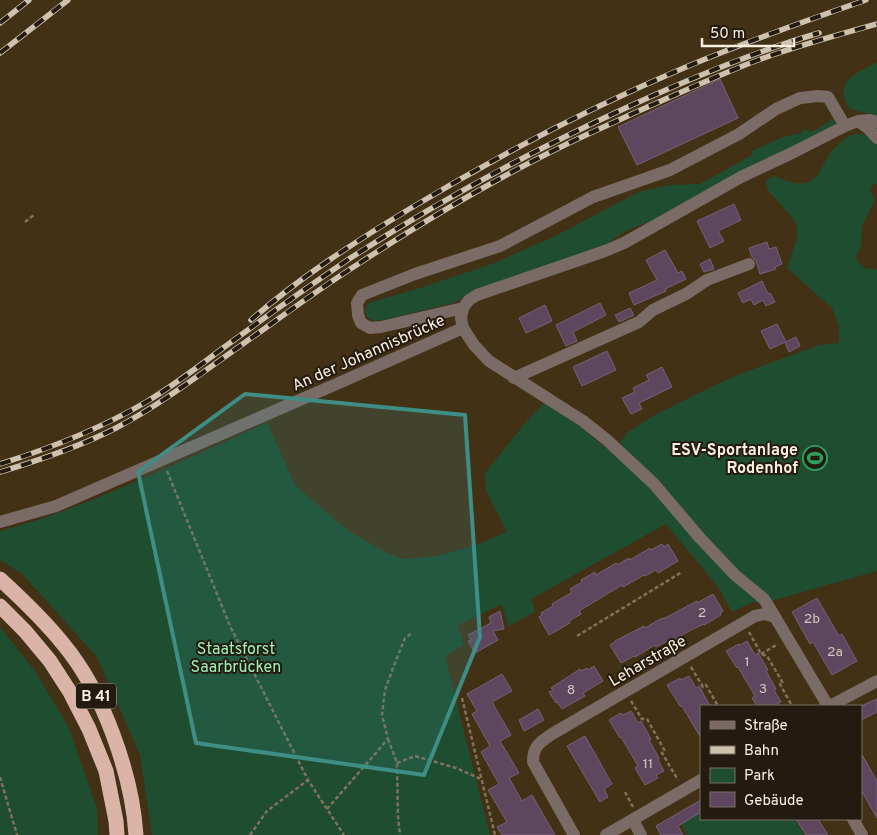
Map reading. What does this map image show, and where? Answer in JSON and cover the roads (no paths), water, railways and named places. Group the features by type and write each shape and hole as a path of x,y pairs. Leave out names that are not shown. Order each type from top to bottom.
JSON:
{"highway":[{"name":"B 41","path":"3,582 65,646 88,680 108,721 125,771 136,822 136,835"},
{"name":"B 41","path":"0,606 25,631 50,661 70,692 90,729 106,771 117,835"}],"street":[{"path":"845,126 828,97 800,98 776,109 739,134 670,170 593,198 500,246 415,274 382,286 362,296 357,303 361,323 370,328 387,326 462,308 469,300 477,296 605,252 624,243 741,177 845,126 870,120 877,122"},
{"path":"858,122 868,128 877,138"},
{"path":"514,378 639,322 653,310 686,294 707,280 749,264"},
{"path":"462,308 463,328"},
{"name":"An der Johannisbrücke","path":"0,522 56,506 463,328 474,345 489,361 583,421 607,440 654,484 700,538 735,575 764,599 775,616"},
{"name":"Leharstraße","path":"574,835 533,762 534,749 540,742 743,622 765,614 775,616"},
{"path":"775,616 828,705"},
{"path":"831,705 877,681"},
{"path":"606,835 700,781"},
{"path":"632,820 641,835"},
{"path":"854,820 862,835"}],"railway":[{"path":"0,23 29,0"},
{"path":"0,53 68,0"},
{"path":"251,320 308,275 369,234 444,188 546,133 615,98 708,58 866,0"},
{"path":"0,472 74,447 132,419 176,391 339,276 434,216 515,170 579,138 742,66 802,45 877,24"},
{"path":"0,464 75,437 111,421 146,402 381,238 515,162 619,111 693,78 768,49 819,33"}],"place":[{"name":"ESV-Sportanlage Rodenhof","path":"815,458"}],"park label":[{"name":"Staatsforst Saarbrücken","path":"236,657"}]}
